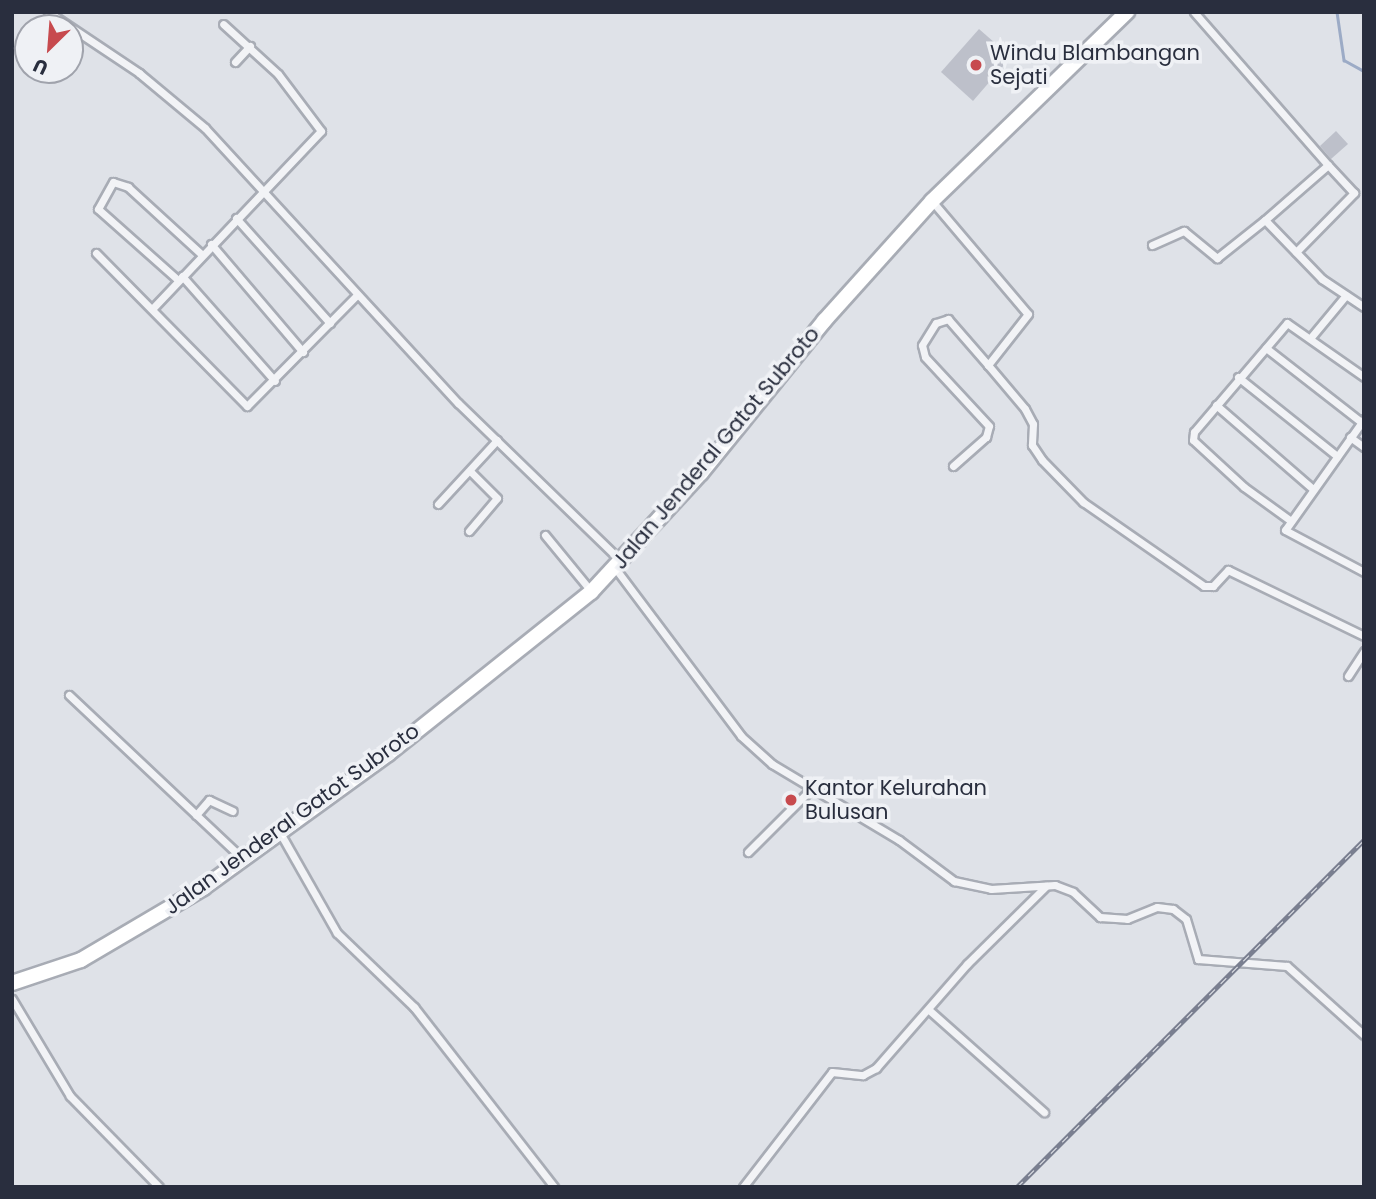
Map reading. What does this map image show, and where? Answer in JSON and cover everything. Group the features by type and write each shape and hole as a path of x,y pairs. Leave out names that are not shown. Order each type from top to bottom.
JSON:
{"highway":[{"name":"Jalan Jenderal Gatot Subroto","path":"12,983 110,946 242,858 388,754 591,592 619,566 932,201 1127,12"}],"street":[{"path":"48,12 176,102 264,191 356,295 619,566 741,736 772,764 899,840 954,881 991,889 1047,885 1073,892 1100,917 1127,919 1157,907 1173,909 1186,919 1198,959 1287,966 1364,1035"},
{"path":"1194,12 1354,193 1296,252"},
{"path":"153,308 201,254 321,131 250,46 223,24"},
{"path":"235,62 250,46"},
{"path":"1152,245 1184,230 1217,258 1328,165"},
{"path":"201,254 128,187 113,182 98,209 180,278 275,382"},
{"path":"932,201 1028,314 988,365"},
{"path":"236,218 330,323"},
{"path":"1265,220 1296,252 1364,307"},
{"path":"211,244 303,352"},
{"path":"96,253 153,308 244,405 250,406 356,295"},
{"path":"1312,336 1346,295"},
{"path":"953,466 986,437 989,425 925,357 922,345 936,323 948,319 1025,409 1033,424 1032,445 1042,460 1111,525 1204,586 1213,586 1228,570 1364,636"},
{"path":"1291,521 1193,440 1238,376 1287,323 1312,336 1364,377"},
{"path":"1266,348 1363,420 1285,530 1290,537 1364,572"},
{"path":"1238,376 1337,456"},
{"path":"1216,405 1313,489"},
{"path":"1350,438 1364,447"},
{"path":"438,504 497,440"},
{"path":"469,531 497,498 470,471"},
{"path":"545,536 591,592"},
{"path":"1348,676 1364,651"},
{"path":"69,695 242,858"},
{"path":"748,852 812,788"},
{"path":"196,814 209,800 233,811"},
{"path":"279,831 337,933 414,1007 554,1187"},
{"path":"743,1187 832,1072 863,1074 876,1068 967,964 1047,885"},
{"path":"12,999 70,1096 159,1187"},
{"path":"929,1010 1044,1112"}],"building":[{"name":"Windu Blambangan Sejati","path":"979,29 1011,57 973,101 941,72"},
{"path":"1336,131 1348,144 1331,159 1320,146"}],"waterway":[{"path":"1337,12 1344,60 1364,71"}],"railway":[{"path":"1017,1187 1364,840"}],"place":[{"name":"Windu Blambangan Sejati","path":"976,65"},
{"name":"Kantor Kelurahan Bulusan","path":"791,800"}]}
